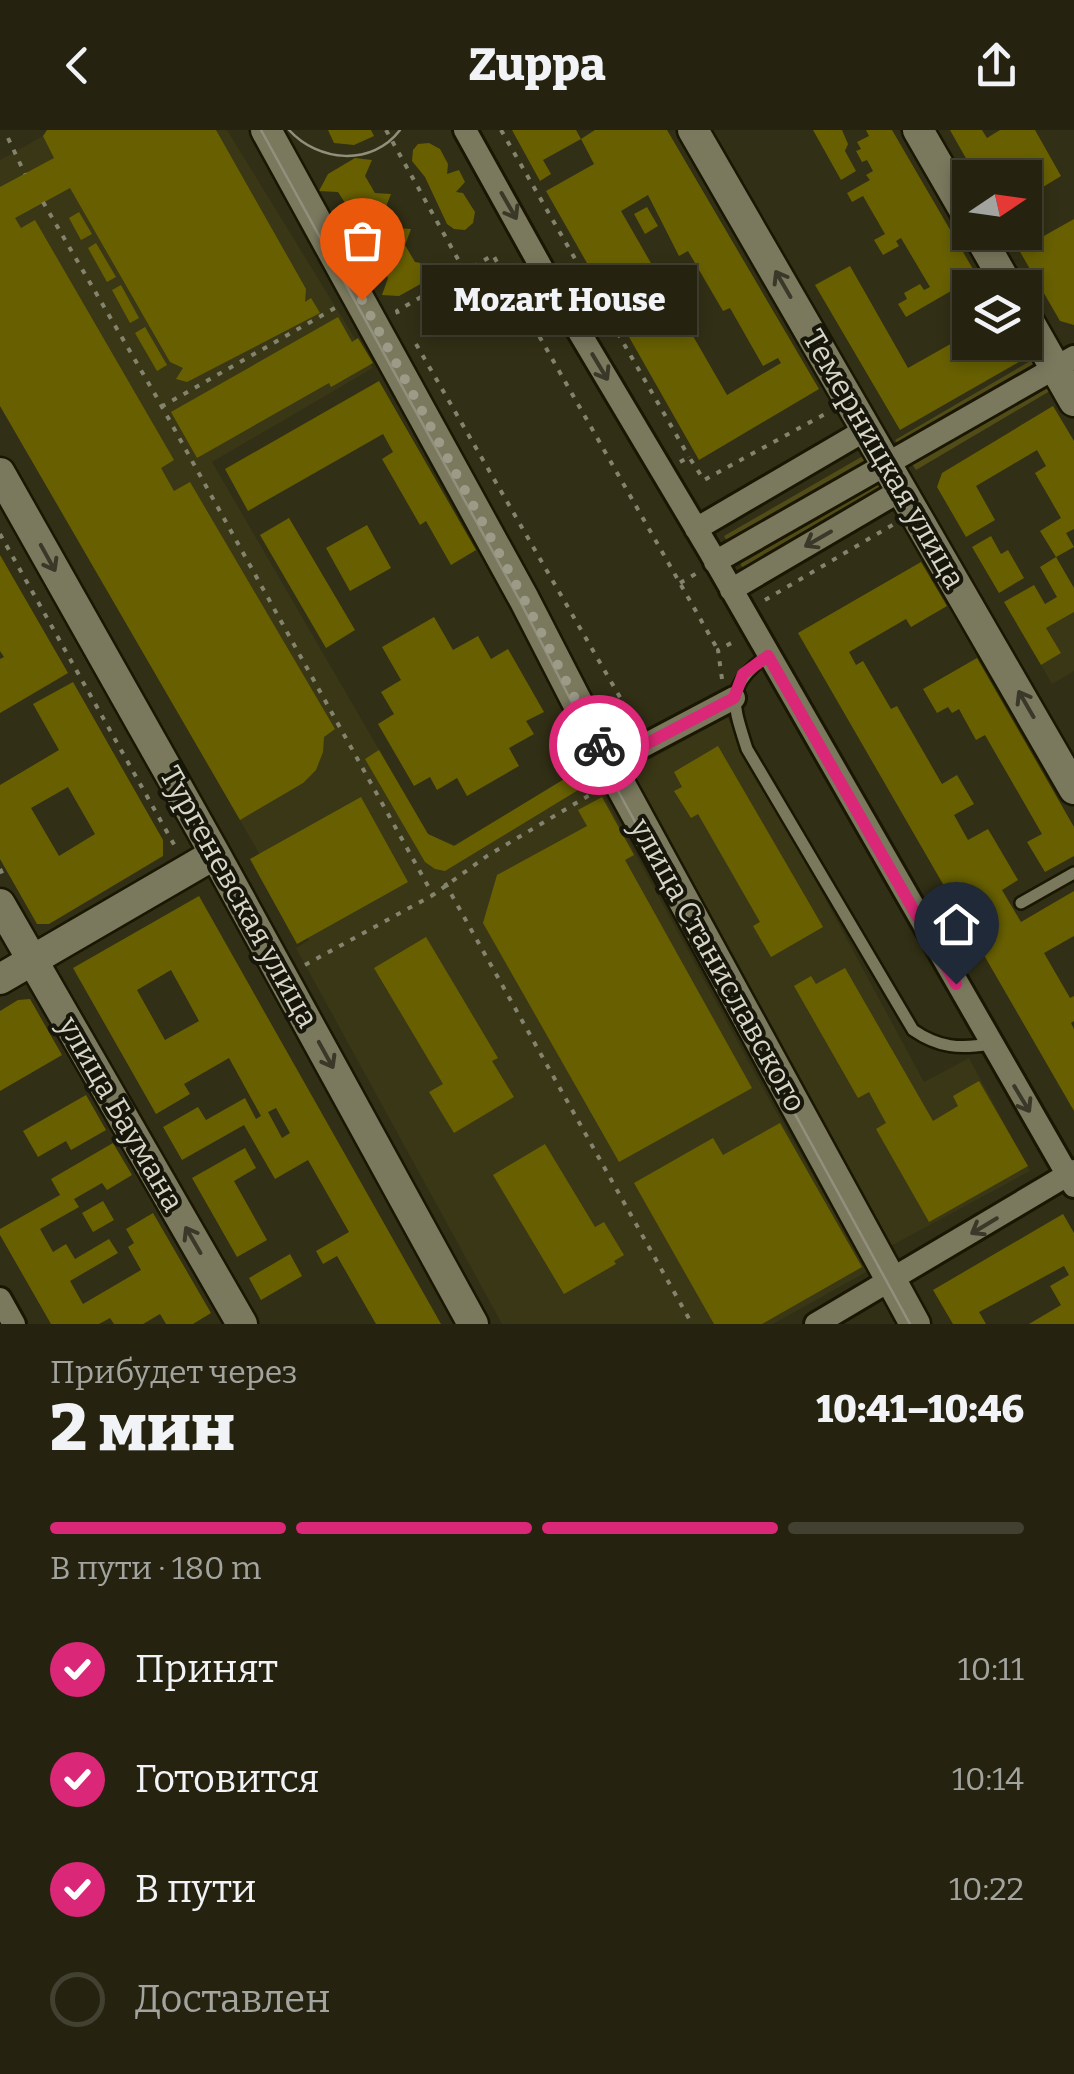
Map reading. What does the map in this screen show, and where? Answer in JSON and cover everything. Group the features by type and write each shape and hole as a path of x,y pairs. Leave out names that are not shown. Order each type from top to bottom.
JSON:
{"street":[{"name":"улица Станиславского","path":"266,130 524,599 604,777 915,1324"},
{"path":"466,130 550,283 755,630 990,1044 1072,1177 816,1324"},
{"name":"Темерницкая улица","path":"694,130 1074,789"},
{"path":"918,130 952,189"},
{"path":"1042,335 1065,363 1074,400"},
{"path":"731,590 1065,363"},
{"path":"696,529 867,429"},
{"name":"Тургеневская улица","path":"0,473 473,1324"},
{"path":"715,562 896,477"},
{"path":"604,777 728,691"},
{"path":"0,979 215,854"},
{"name":"улица Баумана","path":"4,894 32,961 242,1324"},
{"path":"0,1298 14,1324"}],"lane":[{"path":"768,656 728,691 747,749 913,1030 927,1040 958,1049 990,1044"},
{"path":"1021,903 1074,873"}],"path":[{"path":"386,130 464,271"},
{"path":"501,130 704,480 850,400"},
{"path":"8,138 25,174"},
{"path":"43,202 162,407 432,895"},
{"path":"406,328 397,311 493,255 718,650 728,691"},
{"path":"162,407 344,303"},
{"path":"416,345 638,730"},
{"path":"662,472 690,457"},
{"path":"718,650 775,618 764,600 901,520"},
{"path":"0,534 176,847 174,853"},
{"path":"282,978 432,895 604,777"},
{"path":"0,870 4,894"},
{"path":"445,883 692,1324"}],"shaded area":[{"path":"54,130 227,130 373,368 212,462 428,834 455,845 584,767 600,789 770,1101 868,1271 773,1324 502,1324 296,948 309,940 0,404 0,160"},
{"path":"1032,360 1050,391 916,470 895,440"},
{"path":"863,456 883,490 744,570 724,536"},
{"path":"1074,612 1074,671 1052,684 1041,665 1061,653 1046,628"},
{"path":"727,717 924,1082 969,1058 1030,1171 889,1247 631,770"}],"building":[{"path":"47,130 216,130 306,289 305,302 311,298 320,313 187,382 176,379 183,368 170,362 70,188 15,218 21,228 35,220 174,460 161,468 174,491 190,482 335,729 324,737 316,770 303,783 240,820 0,406 0,187 54,158 43,136"},
{"path":"328,130 371,130 374,136 354,145 334,143"},
{"path":"512,130 576,130 581,139 543,160 551,174 540,181"},
{"path":"595,130 667,130 819,389 699,460 546,191 594,164 581,139","holes":["648,195 679,256 688,251 723,311 730,308 763,366 778,358 781,363 727,395 621,211"]},
{"path":"813,130 842,130 848,144 845,151 856,171 841,180"},
{"path":"866,130 892,130 952,233 952,250 962,250 974,270 952,270 952,290 906,317 898,304 907,299 904,293 920,284 924,290 930,287 901,238 896,241 899,246 883,255 874,240 885,234 863,196 852,202 847,193 870,180 866,175 873,171 856,151 861,149 857,142 869,136"},
{"path":"950,130 982,130 987,138 1000,130 1035,130 1061,176 1042,188 1042,160 967,160"},
{"path":"429,143 440,149 448,164 447,174 459,170 465,182 456,192 463,193 475,212 473,223 465,230 447,224 425,177 412,161 418,144"},
{"path":"355,158 372,160 365,176 375,193 391,194 385,209 395,228 411,229 405,245 415,262 432,265 426,281 399,296 382,295 388,278 378,261 362,260 368,244 359,227 340,226 347,206 338,192 319,191 328,174"},
{"path":"647,207 658,226 645,234 634,214"},
{"path":"79,212 92,234 81,240 69,218"},
{"path":"1074,219 1074,325 1060,321 1042,290 1042,270 1031,270 1019,250 1042,250 1042,237"},
{"path":"96,243 116,277 107,282 88,248"},
{"path":"850,266 908,368 952,343 952,360 1022,360 900,430 815,285"},
{"path":"121,285 139,318 130,323 112,290"},
{"path":"338,317 352,342 358,338 373,363 331,387 329,383 197,458 171,412"},
{"path":"145,327 167,365 157,371 135,333"},
{"path":"379,381 476,550 451,565 426,521 420,525 382,459 393,452 383,434 248,511 225,469"},
{"path":"1053,406 1074,441 1074,529 1066,533 1074,547 1056,557 1040,531 1061,518 1035,473 1046,466 1037,450 976,486 995,520 966,537 937,487 942,473"},
{"path":"289,518 355,630 326,648 260,535"},
{"path":"367,525 391,568 350,591 326,548"},
{"path":"991,536 1001,554 1008,550 1024,578 999,593 972,547"},
{"path":"0,555 68,673 0,713 0,659 4,657 0,651"},
{"path":"1056,557 1074,588 1074,612 1046,628 1061,653 1041,665 1004,602 1034,585 1045,604 1057,597 1040,567"},
{"path":"921,562 947,606 911,627 906,619 849,652 856,665 863,661 891,709 897,706 942,784 957,775 974,804 954,815 968,840 988,829 1018,880 1002,890 1021,922 1074,891 1074,936 1044,953 1070,998 1074,996 1074,1111 798,633"},
{"path":"434,617 453,650 478,636 491,659 508,649 544,712 526,721 534,734 509,748 519,766 467,796 457,778 437,790 430,777 414,786 378,724 394,714 381,692 401,680 382,647"},
{"path":"977,658 1074,827 1074,856 1045,872 1027,842 1042,834 985,735 976,740 959,709 952,713 948,707 937,713 923,689"},
{"path":"73,682 163,840 163,856 49,924 37,924 0,859 0,785 59,750 33,704","holes":["68,787 95,834 59,856 31,808"]},
{"path":"718,746 823,927 771,957 753,926 760,922 698,814 691,818 674,791 682,787 674,772"},
{"path":"379,750 428,834 454,846 584,767 593,781 445,871 425,862 365,759"},
{"path":"361,797 408,882 297,944 250,859"},
{"path":"602,797 634,855 625,860 752,1088 619,1162 483,923 497,875 587,826 578,810"},
{"path":"199,896 441,1324 376,1324 337,1256 323,1264 316,1251 349,1232 308,1160 275,1179 244,1125 182,1160 163,1127 198,1107 206,1120 245,1098 256,1119 261,1116 229,1058 184,1084 190,1094 156,1114 73,968","holes":["171,970 199,1021 165,1040 137,990","276,1108 290,1133 282,1138 268,1112"]},
{"path":"426,937 498,1058 492,1061 514,1097 454,1133 429,1092 443,1084 374,968"},
{"path":"845,968 933,1121 958,1106 953,1096 979,1081 1028,1166 929,1222 876,1129 886,1123 869,1092 858,1098 794,986 811,976 816,984"},
{"path":"30,999 62,1055 0,1091 0,1011 18,1000"},
{"path":"86,1095 106,1130 71,1150 66,1141 38,1157 23,1131"},
{"path":"780,1123 862,1267 762,1324 714,1324 634,1183 713,1138 723,1155"},
{"path":"113,1143 132,1175 107,1190 102,1183 74,1199 79,1207 40,1229 53,1252 66,1244 75,1259 109,1239 118,1253 70,1281 83,1304 141,1270 128,1247 134,1243 126,1229 153,1213 211,1313 193,1324 166,1324 160,1314 143,1324 114,1324 110,1318 99,1324 51,1324 0,1235 0,1229 60,1195 51,1179"},
{"path":"545,1144 595,1227 604,1222 624,1255 614,1261 616,1264 564,1294 493,1175"},
{"path":"245,1148 256,1168 234,1181 267,1240 237,1257 192,1178"},
{"path":"103,1201 114,1220 93,1232 82,1213"},
{"path":"1063,1214 1074,1233 1074,1324 1029,1324 1061,1305 1050,1286 1069,1275 1064,1266 979,1312 986,1324 953,1324 933,1290"},
{"path":"290,1254 302,1276 261,1300 249,1278"}],"tram line":[{"path":"261,130 910,1324"},
{"path":"289,130 315,149 345,156 375,150 400,130"}],"way so far":[{"path":"362,300 599,745"}],"place":[{"name":"Mozart House","path":"362,300"}],"route":[{"path":"599,745 608,764 734,698 743,674 768,656 956,984"}]}
